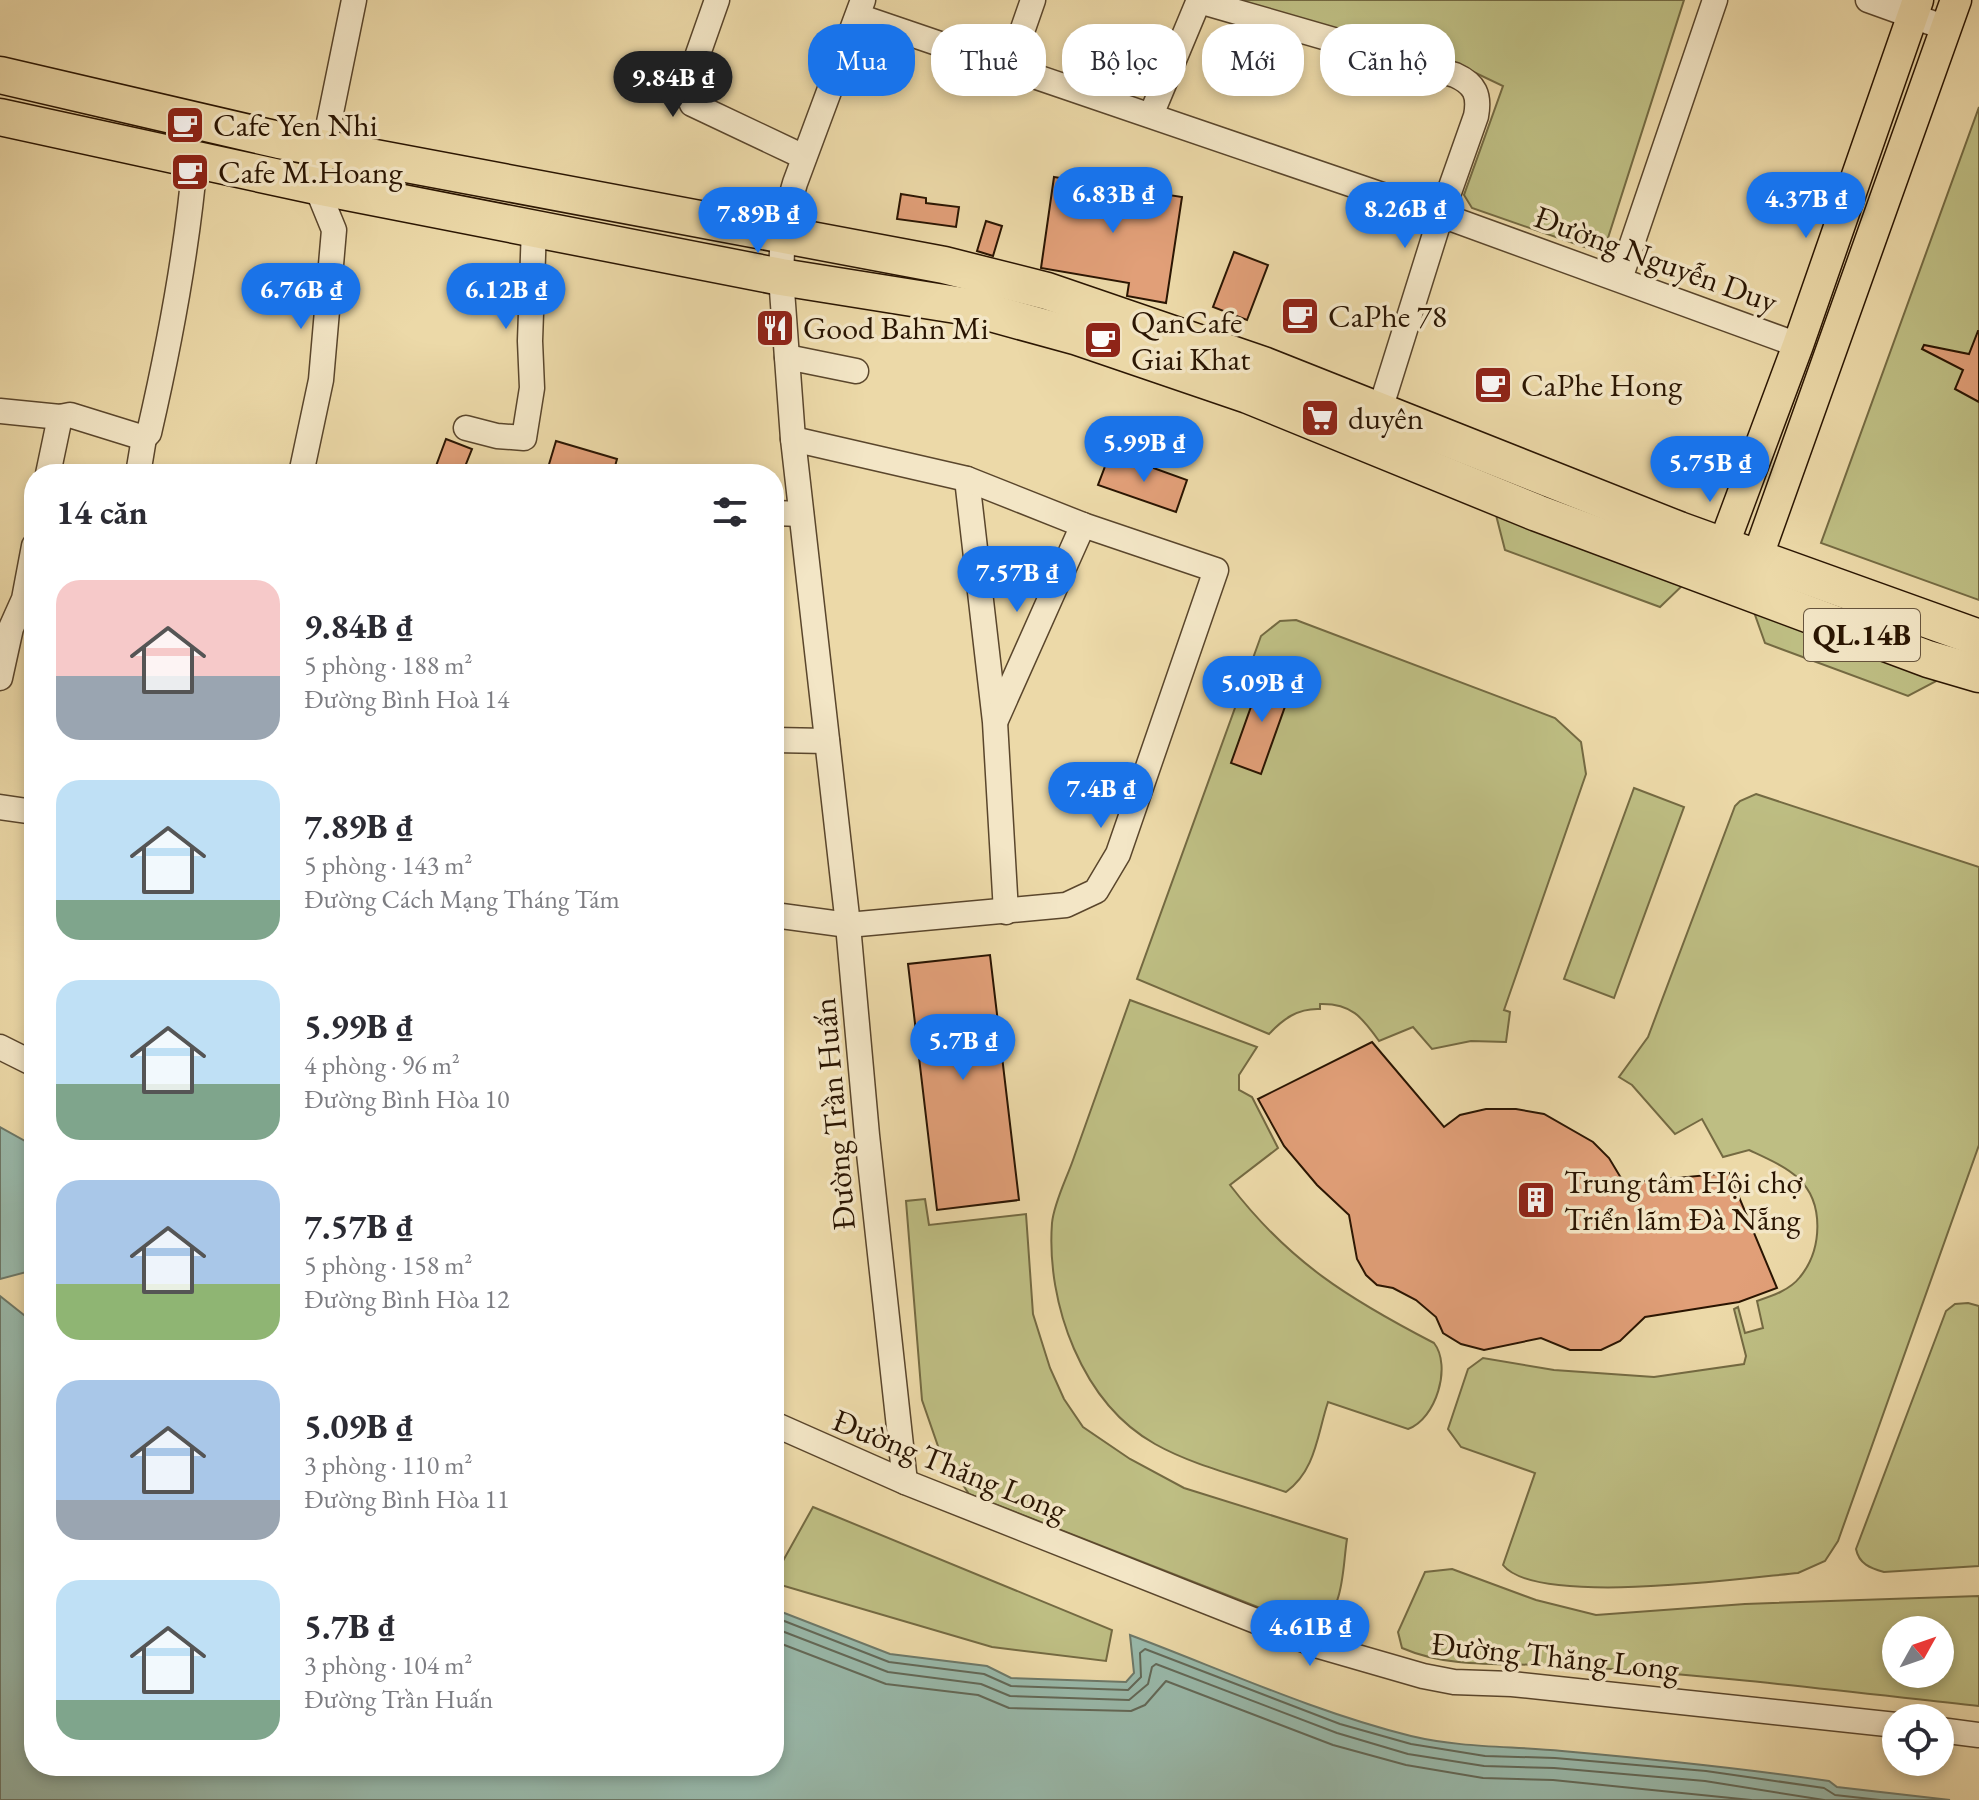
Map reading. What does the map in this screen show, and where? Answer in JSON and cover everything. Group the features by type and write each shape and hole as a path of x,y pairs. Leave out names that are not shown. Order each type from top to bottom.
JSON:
{"highway":[{"name":"QL.14B","path":"0,75 323,149 944,265 1047,291 1263,365 1751,575 1928,659 1979,674"},
{"name":"QL.14B","path":"0,117 316,186 781,277 969,307 1078,337 1248,395 1537,513 1717,562"},
{"name":"QL.14B","path":"1751,575 1979,638"}],"main road":[{"path":"1717,562 1798,345 1916,8"},
{"path":"1751,575 1951,14"}],"street":[{"path":"303,464 321,380 334,230 316,186 354,0"},
{"path":"717,0 686,88 687,96 692,104 804,157"},
{"path":"1025,24 1033,0"},
{"path":"1620,279 1715,0"},
{"path":"1868,0 1951,14"},
{"path":"1151,115 1199,1 1455,75 1467,80 1476,90 1476,116 1441,215 1379,413"},
{"name":"Đường Trần Huấn","path":"860,8 804,157 783,225 781,277 793,439 848,925 867,1135 905,1482"},
{"name":"Đường Nguyễn Duy","path":"860,8 931,37"},
{"name":"Đường Nguyễn Duy","path":"1046,81 1441,215 1798,345"},
{"path":"140,464 175,320 190,222 195,160"},
{"path":"466,428 497,436 524,438 532,388 530,341 534,227"},
{"path":"787,357 856,371"},
{"path":"0,411 60,417 70,415 144,438"},
{"path":"50,464 60,417"},
{"path":"784,916 848,925 1066,905 1096,891 1118,854 1216,570 1083,525 967,479 793,439"},
{"path":"967,479 995,722 1006,912"},
{"path":"784,513 801,514"},
{"path":"995,722 1083,525"},
{"path":"0,678 11,628 24,599"},
{"path":"784,740 827,741"},
{"path":"0,807 24,811"},
{"path":"0,1047 24,1059"},
{"name":"Đường Thăng Long","path":"784,1428 905,1482 1319,1646 1423,1676 1454,1682 1512,1684 1882,1724"},
{"path":"1954,1732 1979,1735"}],"green space":[{"path":"1238,0 1684,0 1607,241 1593,250 1472,208 1464,195 1503,86 1455,64 1455,24 1320,24"},
{"path":"1979,107 1979,600 1821,543"},
{"path":"1496,515 1684,584 1660,607 1505,550"},
{"path":"1754,612 1944,677 1908,696 1765,643"},
{"path":"1296,620 1555,718 1581,742 1586,774 1504,1010 1510,1012 1506,1042 1471,1041 1432,1049 1413,1027 1379,1041 1355,1013 1331,1004 1320,1004 1320,1009 1305,1010 1292,1016 1269,1034 1137,979 1261,636 1280,621"},
{"path":"1634,788 1684,807 1614,998 1564,979"},
{"path":"1756,794 1979,867 1979,1145 1838,1541 1825,1561 1798,1573 1643,1587 1556,1585 1523,1578 1503,1565 1535,1473 1461,1447 1448,1429 1468,1369 1483,1358 1554,1370 1654,1377 1744,1364 1746,1356 1734,1309 1738,1307 1745,1333 1763,1328 1757,1301 1796,1282 1813,1254 1816,1213 1807,1188 1798,1178 1749,1150 1723,1157 1702,1119 1675,1134 1632,1085 1619,1077 1648,1037 1735,806"},
{"path":"1130,1000 1257,1047 1239,1075 1239,1090 1252,1097 1278,1148 1230,1185 1252,1212 1298,1257 1348,1294 1434,1343 1439,1353 1441,1378 1438,1391 1426,1415 1408,1429 1328,1402 1310,1463 1286,1492 1186,1459 1155,1444 1129,1426 1107,1404 1089,1377 1063,1318 1055,1286 1053,1215"},
{"path":"925,1199 929,1225 1026,1214 1033,1314 1050,1368 1064,1399 1083,1427 1130,1459 1184,1488 1347,1539 1337,1601 1324,1622 1314,1629 969,1494 939,1449 922,1400 906,1201"},
{"path":"1955,1304 1979,1306 1979,1566 1884,1572 1862,1562 1856,1549 1946,1311"},
{"path":"813,1507 1112,1630 1106,1661 992,1647 784,1586 784,1559"},
{"path":"1452,1569 1536,1600 1596,1615 1745,1604 1979,1596 1979,1706 1617,1669 1441,1660 1402,1648 1398,1632 1425,1572"}],"water":[{"path":"0,1127 24,1140 24,1273 0,1279"},
{"path":"0,1296 24,1315 24,1776 784,1776 784,1613 890,1654 987,1666 1011,1678 1126,1682 1134,1673 1130,1635 1304,1703 1430,1740 1729,1768 1829,1781 1837,1787 1950,1800 0,1800"}],"building":[{"path":"1054,177 1182,197 1166,303 1127,296 1129,283 1041,268"},
{"path":"901,194 926,198 926,203 959,207 956,227 897,219"},
{"path":"986,221 1002,226 993,256 977,251"},
{"path":"1234,252 1268,265 1247,320 1213,307"},
{"path":"1978,331 1979,402 1955,389 1963,370 1922,349 1924,345 1969,354"},
{"path":"446,439 472,449 466,464 437,464"},
{"path":"556,441 617,459 616,464 549,464"},
{"path":"1109,456 1146,471 1148,466 1187,480 1176,512 1098,485"},
{"path":"1263,673 1293,684 1261,774 1231,763"},
{"path":"990,955 1019,1200 937,1210 908,964"},
{"name":"Trung tâm Hội chợ Triển lãm Đà Nẵng","path":"1372,1042 1444,1127 1460,1115 1486,1109 1516,1109 1544,1114 1593,1142 1609,1158 1624,1183 1729,1173 1777,1288 1739,1302 1645,1317 1620,1341 1601,1350 1570,1350 1541,1338 1484,1350 1461,1344 1443,1333 1436,1317 1416,1300 1393,1288 1377,1285 1366,1275 1357,1259 1349,1215 1317,1185 1284,1146 1258,1099"}],"place":[{"name":"Cafe Yen Nhi","path":"185,125"},
{"name":"Cafe M.Hoang","path":"190,172"},
{"name":"CaPhe 78","path":"1300,316"},
{"name":"Good Bahn Mi","path":"775,328"},
{"name":"QanCafe Giai Khat","path":"1103,340"},
{"name":"CaPhe Hong","path":"1493,385"},
{"name":"duyên","path":"1320,418"},
{"name":"Trung tâm Hội chợ Triển lãm Đà Nẵng","path":"1536,1200"}]}
